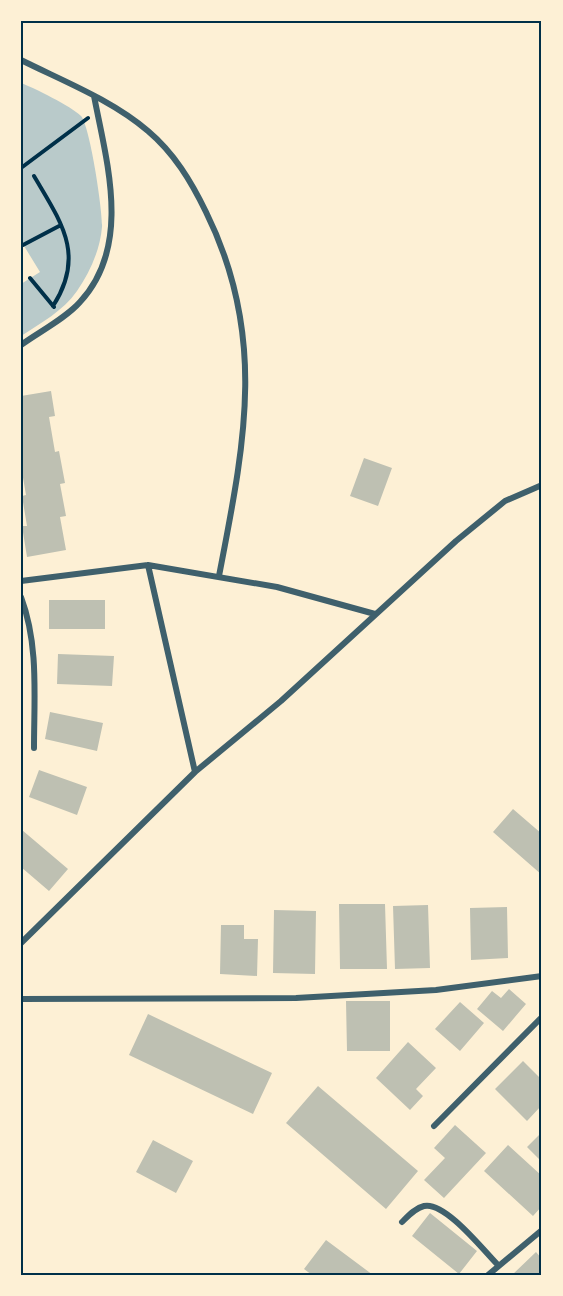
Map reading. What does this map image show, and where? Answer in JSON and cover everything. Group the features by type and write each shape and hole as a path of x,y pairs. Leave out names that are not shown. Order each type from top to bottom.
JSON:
{"street":[{"path":"21,60 94,96 139,123 172,155 193,187 214,228 236,289 246,356 245,416 237,482 219,576"},
{"path":"21,345 80,303 94,283 106,255 111,234 111,200 94,96"},
{"path":"21,943 195,772 281,701 484,516 517,495 542,485"},
{"path":"148,565 195,772"},
{"path":"21,581 148,565 277,587 375,614"},
{"path":"21,597 29,621 34,651 34,748"},
{"path":"21,999 296,999 436,990 542,976"},
{"path":"434,1126 542,1017"},
{"path":"402,1222 419,1207 429,1205 436,1207 448,1214 498,1265"},
{"path":"488,1275 542,1230"}],"path":[{"path":"21,168 97,111"},
{"path":"34,176 56,214 70,255 67,278 53,306"},
{"path":"23,244 60,225"},
{"path":"30,278 62,316"}],"shaded area":[{"path":"21,83 61,102 81,116 85,123 98,188 102,227 94,260 77,291 58,311 21,336 21,284 40,272 21,241"}],"building":[{"path":"51,391 55,416 49,417 55,452 59,451 65,483 60,484 66,516 60,517 66,550 27,557 22,526 27,526 22,496 26,495 21,466 21,396"},
{"path":"364,458 392,468 378,506 350,496"},
{"path":"49,600 105,600 105,629 49,629"},
{"path":"58,654 114,656 112,686 57,684"},
{"path":"50,712 103,723 97,751 45,739"},
{"path":"39,770 87,787 77,815 29,797"},
{"path":"513,809 542,834 542,875 493,832"},
{"path":"22,830 68,869 49,891 21,867"},
{"path":"339,904 385,904 387,969 340,969"},
{"path":"428,905 430,968 395,969 393,906"},
{"path":"507,907 508,958 471,960 470,908"},
{"path":"274,910 316,911 315,974 273,973"},
{"path":"221,925 244,925 244,939 258,939 257,976 220,974"},
{"path":"509,989 526,1004 503,1031 477,1009 492,991 501,998"},
{"path":"346,1001 390,1001 390,1051 347,1051"},
{"path":"460,1002 484,1023 460,1051 435,1029"},
{"path":"148,1014 272,1073 253,1114 129,1055"},
{"path":"408,1042 436,1068 416,1089 423,1096 410,1110 376,1078"},
{"path":"523,1061 542,1080 542,1105 527,1121 495,1089"},
{"path":"318,1086 418,1171 386,1209 286,1123"},
{"path":"455,1125 486,1153 444,1198 424,1180 445,1158 434,1148"},
{"path":"542,1132 542,1162 527,1147"},
{"path":"153,1140 193,1161 176,1193 136,1172"},
{"path":"508,1145 542,1176 542,1206 533,1216 484,1171"},
{"path":"430,1213 477,1251 459,1274 412,1236"},
{"path":"326,1240 373,1275 312,1275 304,1269"},
{"path":"536,1252 542,1259 542,1275 512,1275"}]}
